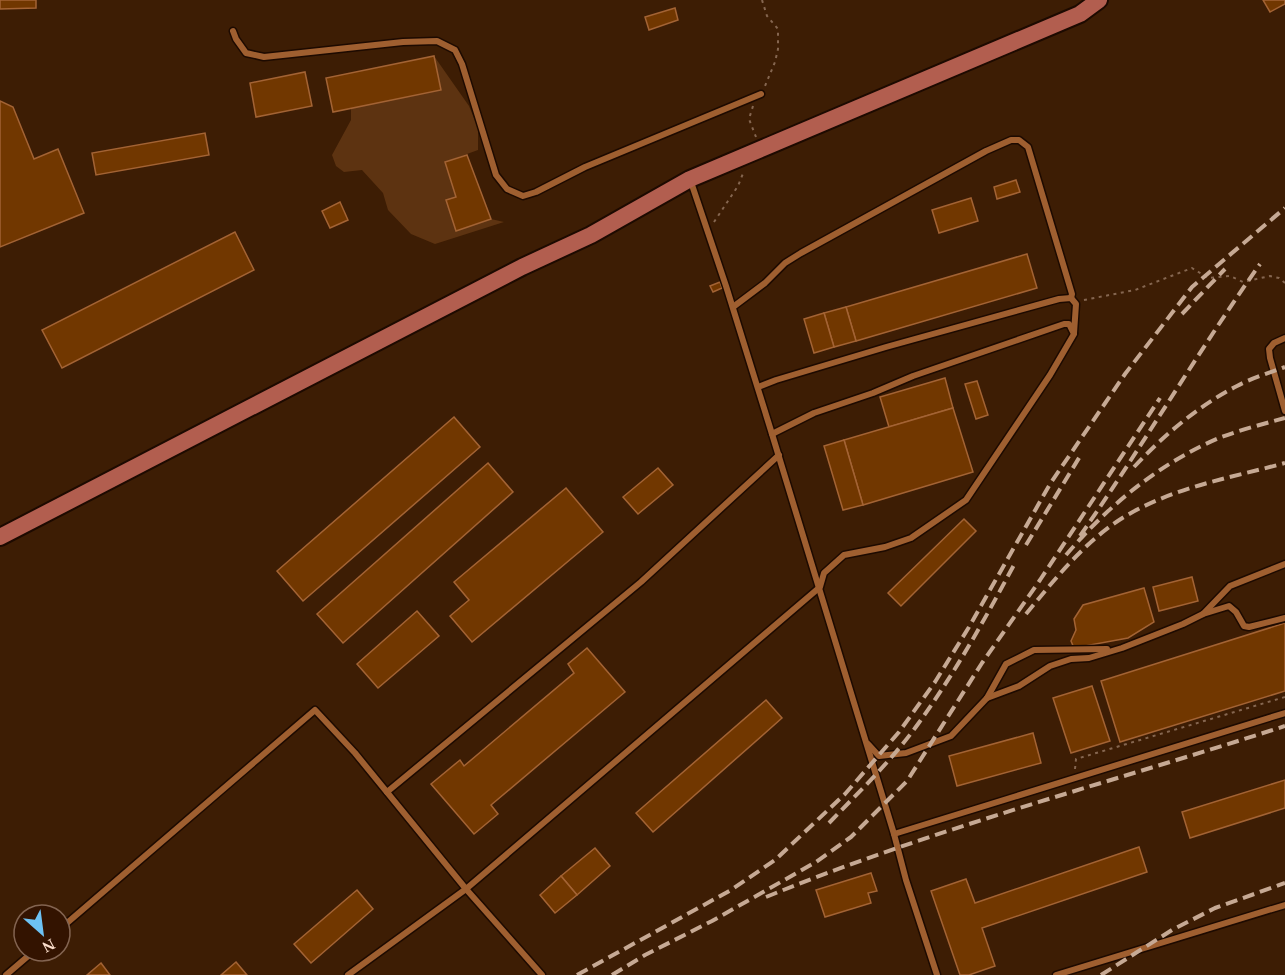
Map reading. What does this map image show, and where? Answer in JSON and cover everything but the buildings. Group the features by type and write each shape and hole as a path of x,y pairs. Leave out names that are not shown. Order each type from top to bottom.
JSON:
{"street":[{"path":"0,537 511,273 591,235 690,179 1080,14 1099,0"}],"lane":[{"path":"233,31 246,53 264,57 414,41 437,41 455,50 462,64 496,175 507,189 523,196 536,192 585,166 761,93"},
{"path":"348,975 466,889 820,587 824,573 844,555 885,547 911,538 966,500 1050,375 1074,334 1072,294 1028,147 1019,140 1011,140 987,151 801,253 785,263 765,283 733,307"},
{"path":"690,179 758,387 820,587 906,880 937,975"},
{"path":"758,387 944,330 1059,299 1073,301"},
{"path":"772,434 814,413 1064,324 1069,324 1074,334"},
{"path":"1285,338 1269,349 1269,358 1285,411"},
{"path":"387,792 641,582 779,455"},
{"path":"1203,614 1230,586 1285,564"},
{"path":"987,698 1019,686 1050,666 1071,659 1089,658 1144,640 1203,614 1229,606 1236,612 1244,626 1249,627 1285,618"},
{"path":"866,741 879,756 906,753 951,736 987,698 1006,664 1034,650 1116,649"},
{"path":"72,919 315,710 355,753 466,889 542,975"},
{"path":"894,834 1285,713"},
{"path":"1056,975 1285,904"},
{"path":"6,975 20,963"}],"path":[{"path":"706,230 738,186 757,136 749,119 775,62 778,49 778,29 767,16 762,0"},
{"path":"1073,301 1108,297 1135,290 1192,268 1208,279 1230,276 1243,282 1270,276 1279,278 1285,283"},
{"path":"1077,777 1074,763 1076,759 1285,697"}],"shaded area":[{"path":"434,56 469,106 478,128 478,150 445,162 456,197 447,200 457,230 491,219 504,222 435,244 411,234 388,210 383,193 362,170 344,172 336,166 332,155 351,120 351,108 441,90"}],"railway":[{"path":"577,975 731,890 775,860 845,794 899,732 935,682 1050,484 1125,374 1192,287 1285,208"},
{"path":"1080,536 1260,264"},
{"path":"1182,314 1225,269"},
{"path":"1134,467 1169,433 1195,412 1243,383 1285,367"},
{"path":"612,975 816,862 851,837 907,781 982,663 1040,580 1160,398"},
{"path":"1066,555 1117,503 1175,460 1219,438 1285,418"},
{"path":"1026,545 1082,453"},
{"path":"1026,614 1059,574 1096,537 1124,517 1182,491 1285,463"},
{"path":"829,823 887,763 918,724 945,685 1015,563"},
{"path":"766,897 959,827 1285,726"},
{"path":"1101,975 1172,930 1215,908 1285,883"}]}
